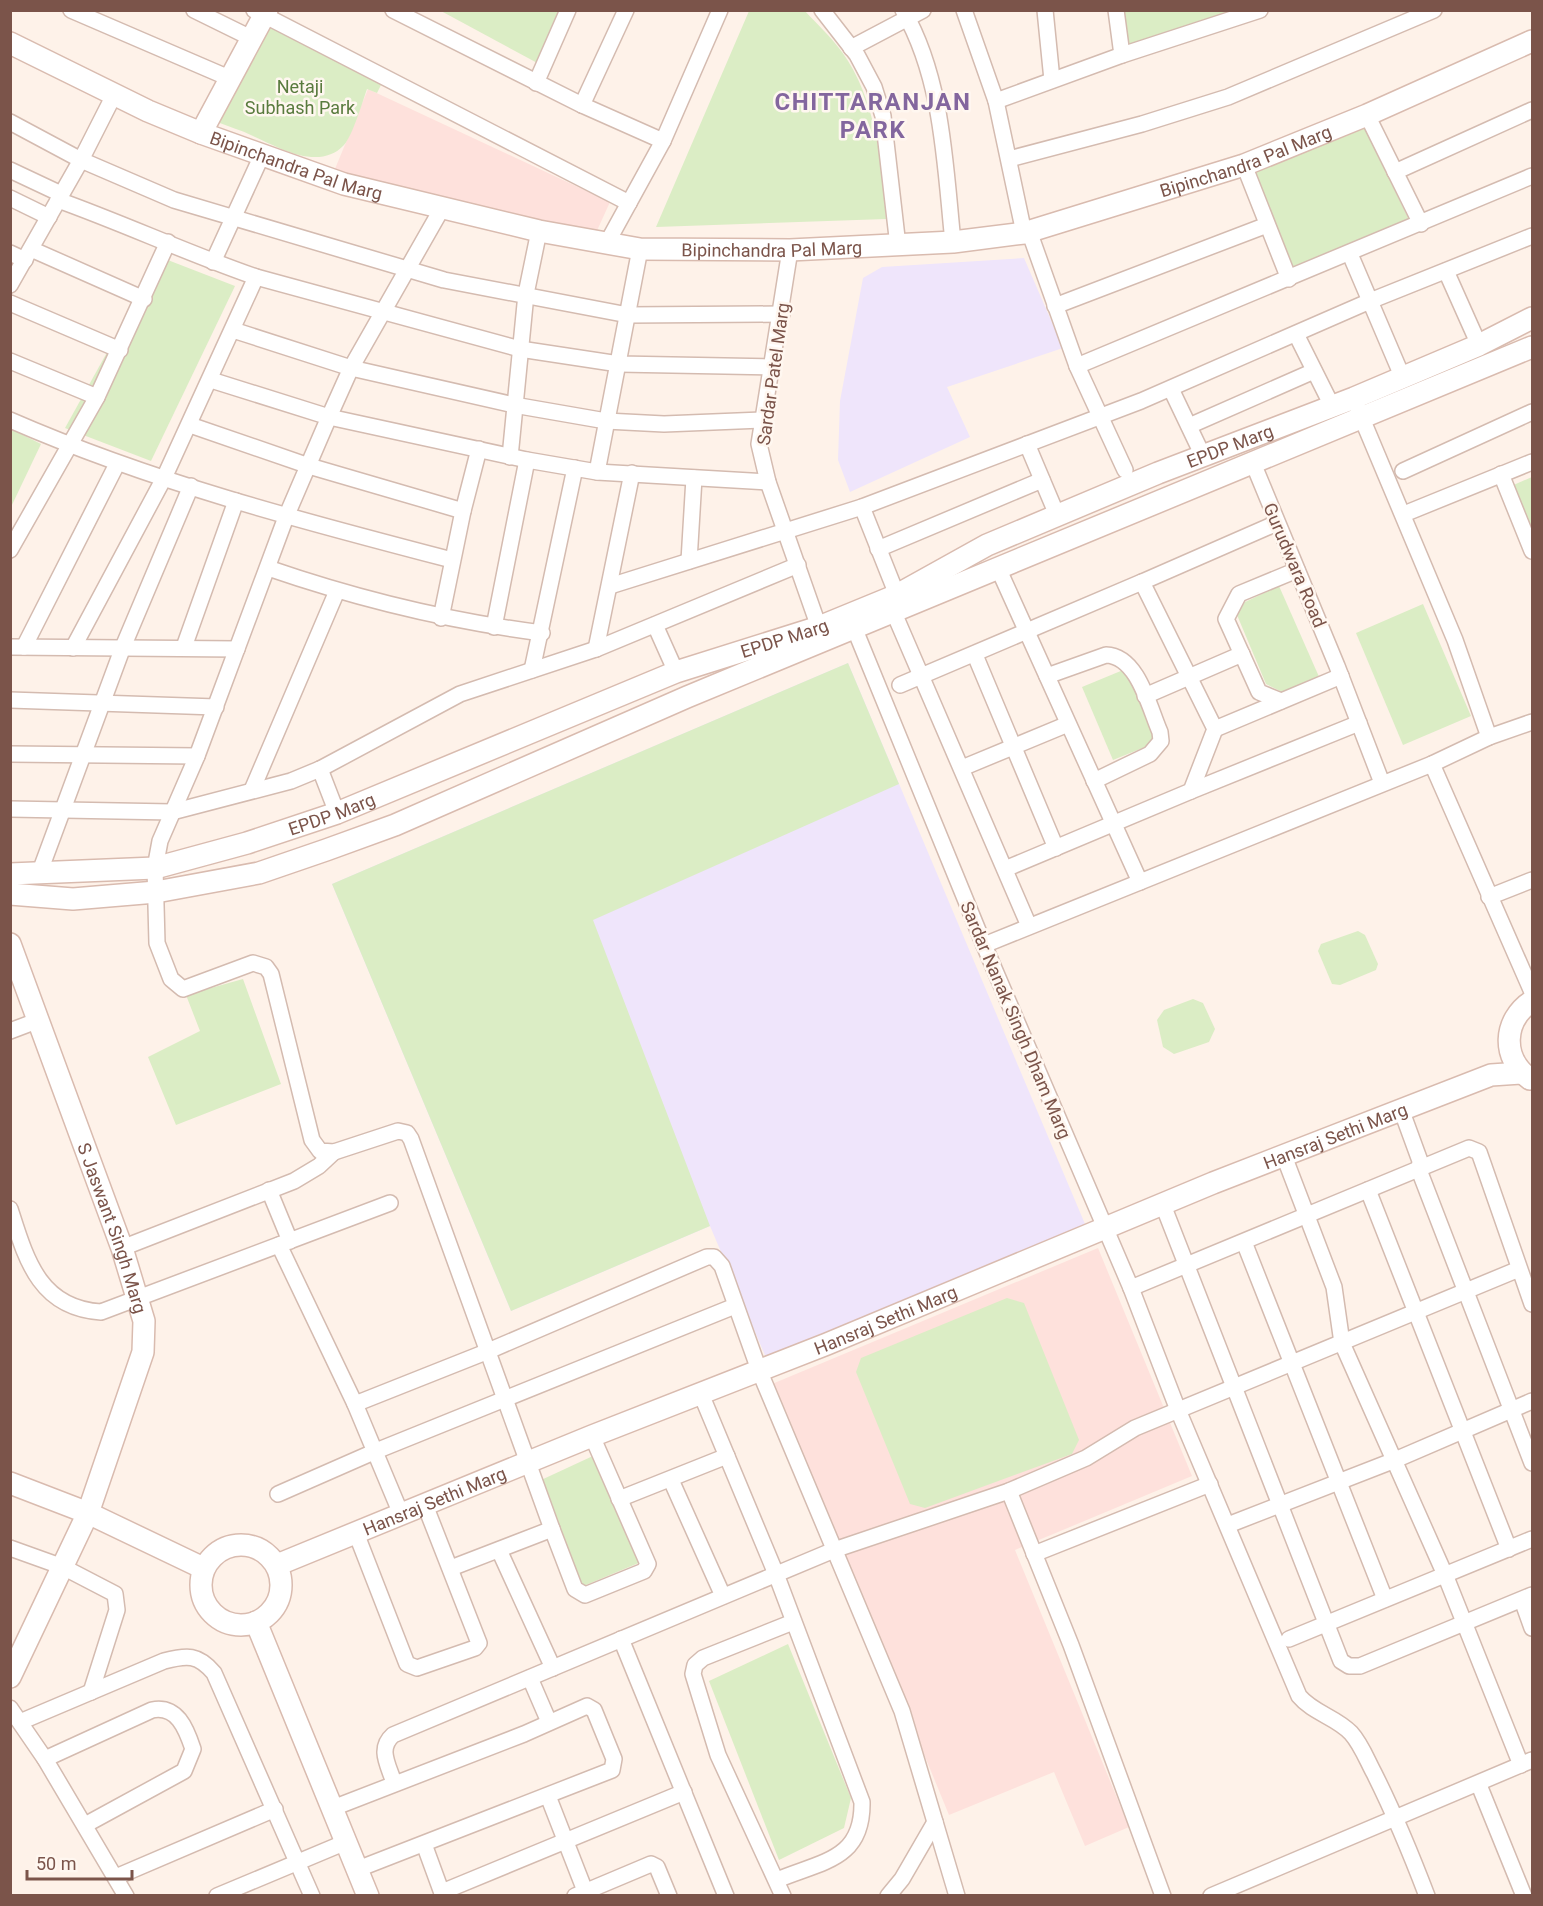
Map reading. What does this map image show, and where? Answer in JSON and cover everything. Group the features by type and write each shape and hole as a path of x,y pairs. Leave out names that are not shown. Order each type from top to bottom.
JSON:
{"street":[{"path":"71,10 229,78"},
{"path":"194,10 251,38"},
{"path":"536,83 568,10"},
{"path":"582,105 626,10"},
{"path":"607,243 663,141 720,10"},
{"path":"822,10 851,48 874,87 882,116 898,246"},
{"path":"851,48 906,14 922,10"},
{"path":"964,10 996,101 1027,232 1077,366 1125,470"},
{"path":"1046,10 1052,80"},
{"path":"1116,10 1122,55"},
{"path":"996,101 1122,55 1260,10"},
{"path":"1009,159 1142,124 1228,97 1434,10"},
{"path":"201,133 251,38 262,12 629,203"},
{"path":"403,13 536,83 663,141"},
{"path":"906,14 923,54 930,80 944,154 952,242"},
{"name":"Bipinchandra Pal Marg","path":"10,43 114,95 201,133 344,184 441,210 640,249 790,250 952,242 1027,232 1244,165 1367,115 1533,40"},
{"path":"10,285 81,160 114,95"},
{"path":"1395,172 1533,110"},
{"path":"1367,115 1421,224"},
{"path":"10,122 81,160 174,200 444,280 628,315 782,314"},
{"path":"213,262 262,155"},
{"path":"1244,165 1289,279"},
{"path":"10,170 60,197 213,262 256,277 381,313 520,349 619,364 771,367"},
{"path":"1077,366 1533,176"},
{"path":"10,198 49,217"},
{"path":"334,1152 320,1151 312,1140 271,974 267,967 253,963 187,989 179,988 171,979 157,943 155,868 160,841 197,756 286,517 329,417 351,368 441,210"},
{"path":"1055,306 1267,225"},
{"path":"510,457 526,294 539,231"},
{"path":"610,586 862,507 1102,416 1171,389 1370,300 1533,236"},
{"path":"10,550 97,397 144,299 168,242"},
{"path":"597,472 640,249"},
{"name":"Sardar Patel Marg","path":"790,250 782,314 759,444 768,482 821,634"},
{"path":"10,253 28,254 144,299"},
{"path":"1350,254 1402,376"},
{"path":"1446,271 1479,345"},
{"path":"73,648 190,425 256,277"},
{"path":"10,303 120,350"},
{"name":"EPDP Marg","path":"896,604 987,545 1203,456 1354,398 1479,345 1533,318"},
{"path":"233,330 351,368 514,405 606,421 664,424 762,420"},
{"path":"1296,334 1332,406"},
{"name":"EPDP Marg","path":"10,894 73,899 156,892 259,873 336,847 395,825 687,697 852,621 999,570 1533,347"},
{"path":"10,361 97,397"},
{"path":"1189,426 1314,371"},
{"path":"211,380 329,417 510,457 597,472 768,482"},
{"path":"1171,389 1203,456"},
{"path":"1354,398 1455,640 1489,737"},
{"path":"1402,471 1533,412"},
{"path":"10,420 117,464 286,517 452,560"},
{"path":"190,425 309,466 463,511"},
{"path":"1027,444 1057,515"},
{"path":"441,618 478,449"},
{"path":"494,627 527,460"},
{"path":"1404,514 1533,462"},
{"name":"Gurudwara Road","path":"1253,463 1339,671 1382,783"},
{"path":"117,464 17,647 237,649"},
{"path":"532,670 542,633 575,468"},
{"path":"596,649 632,473"},
{"path":"1501,474 1533,551"},
{"path":"688,561 694,478"},
{"path":"878,549 1042,480"},
{"path":"39,874 123,647 191,486"},
{"path":"184,647 236,501"},
{"path":"862,507 922,677 1029,926"},
{"path":"900,685 1027,633 1277,523"},
{"path":"10,809 172,812 291,781 320,769 438,704 596,649 798,565"},
{"path":"268,568 337,591 441,618 542,633"},
{"path":"999,570 1140,882"},
{"path":"1281,701 1259,692 1226,619 1239,594 1297,570"},
{"path":"1142,582 1215,729"},
{"path":"252,790 337,591"},
{"name":"Sardar Nanak Singh Dham Marg","path":"852,621 984,945 1131,1288 1178,1410 1299,1696 1310,1707 1340,1723 1352,1733 1396,1817 1427,1896"},
{"path":"655,626 676,672"},
{"name":"EPDP Marg","path":"10,874 155,868 247,843 337,813 676,672 821,634"},
{"path":"1144,696 1242,654"},
{"path":"975,655 1056,848"},
{"path":"1047,676 1106,655 1115,655 1125,660 1132,669 1160,732 1161,741 1157,749 1094,781"},
{"path":"1191,791 1215,729 1281,701 1339,671"},
{"path":"10,700 216,706"},
{"path":"984,945 1432,764 1489,737 1533,722"},
{"path":"1005,869 1359,723"},
{"path":"962,768 1068,724"},
{"path":"10,754 197,756"},
{"path":"1432,764 1533,992"},
{"path":"320,769 337,813"},
{"path":"1489,897 1533,880"},
{"name":"S Jaswant Singh Marg","path":"10,944 122,1248 144,1321 143,1352 88,1513 10,1677"},
{"path":"1527,1077 1509,1050 1509,1035 1514,1020 1523,1008 1533,1002"},
{"path":"10,1031 39,1020"},
{"path":"1491,1075 1509,1050"},
{"name":"Hansraj Sethi Marg","path":"278,1565 1401,1109 1491,1075 1527,1077"},
{"path":"1401,1109 1420,1161 1419,1170 1533,1463"},
{"path":"122,1248 305,1176 334,1152 393,1132 407,1133 575,1589 585,1596 644,1571 648,1564 592,1436"},
{"path":"1131,1288 1469,1148 1479,1152 1533,1304"},
{"path":"1211,1896 1396,1817 1479,1785 1527,1762 1342,1343 1334,1287 1284,1156"},
{"path":"269,1190 285,1243 376,1451 401,1515"},
{"path":"1368,1190 1509,1549"},
{"path":"10,1209 27,1261 43,1286 58,1297 85,1310 101,1312 390,1203"},
{"path":"1163,1205 1341,1661 1353,1667 1527,1598 1533,1628"},
{"path":"1244,1242 1385,1599"},
{"path":"355,1404 486,1352 707,1257 714,1257 719,1261 759,1370 902,1711 957,1896"},
{"path":"394,1783 384,1751 387,1740 393,1735 834,1550 1009,1491 1086,1458 1125,1432 1519,1269"},
{"path":"278,1494 376,1451 735,1306"},
{"path":"701,1395 776,1574 862,1802 859,1833 852,1845 843,1852 777,1880"},
{"path":"1228,1525 1338,1480 1395,1460 1533,1401"},
{"path":"619,1499 727,1456"},
{"path":"671,1480 723,1596"},
{"path":"10,1483 88,1513 203,1568"},
{"path":"1034,1554 1210,1485"},
{"path":"1009,1491 1071,1645 1162,1896"},
{"path":"356,1533 403,1659 412,1667 447,1659 479,1645 425,1505"},
{"path":"451,1568 552,1529"},
{"path":"1289,1639 1385,1599 1446,1577 1533,1539"},
{"path":"240,1546 258,1548 278,1565 282,1588 279,1601 272,1612 256,1622 238,1626 228,1623 210,1612 201,1593 203,1568 216,1554 240,1546"},
{"path":"10,1548 63,1567 115,1594 117,1602 91,1692"},
{"path":"500,1550 553,1668"},
{"path":"256,1622 368,1896"},
{"path":"783,1896 742,1812 718,1755 693,1682 693,1674 695,1665 703,1658 793,1622"},
{"path":"621,1639 726,1896"},
{"path":"20,1722 164,1661 186,1655 198,1657 214,1673 312,1896"},
{"path":"530,1678 549,1722"},
{"path":"333,1808 587,1706 592,1706 615,1762 612,1770 358,1869"},
{"path":"10,1708 45,1759 126,1896"},
{"path":"45,1759 152,1710 162,1708 176,1715 193,1749 184,1771 85,1825"},
{"path":"1479,1785 1525,1887"},
{"path":"424,1845 442,1894 564,1840 684,1792"},
{"path":"548,1796 582,1894 651,1864 657,1867 669,1896"},
{"path":"116,1877 275,1809"},
{"path":"888,1896 902,1879 935,1822"},
{"path":"217,1896 346,1842"}],"shaded area":[{"path":"368,89 610,202 595,235 330,181"},
{"path":"1024,258 1063,348 947,387 970,437 850,492 838,460 840,401 863,278 882,267"},
{"path":"848,663 1085,1224 767,1360 710,1226 511,1311 332,884"},
{"path":"1098,1248 1192,1476 1015,1550 1129,1827 1085,1846 1054,1772 949,1815 772,1384"}],"green space":[{"path":"1116,10 1244,11 1122,55"},
{"path":"441,11 564,11 541,65"},
{"path":"749,11 805,11 842,52 863,90 870,111 879,154 886,219 656,227"},
{"name":"Netaji Subhash Park","path":"269,27 284,28 385,77 377,93 367,89 351,134 344,145 334,153 323,157 299,155 214,121"},
{"path":"1364,126 1409,220 1292,270 1254,170"},
{"path":"160,257 235,286 151,461 65,428"},
{"path":"11,429 41,444 11,507"},
{"path":"1532,477 1532,542 1509,487"},
{"path":"1279,586 1320,679 1282,692 1266,684 1237,615 1245,602"},
{"path":"1423,604 1471,716 1403,745 1356,633"},
{"path":"848,663 899,784 593,920 710,1226 511,1311 332,884"},
{"path":"1128,668 1155,743 1113,760 1082,687"},
{"path":"1358,931 1365,935 1378,964 1376,970 1340,985 1332,984 1318,951 1321,944"},
{"path":"243,979 281,1084 176,1125 148,1057 200,1031 186,995"},
{"path":"1193,999 1203,1003 1215,1029 1209,1042 1174,1054 1163,1047 1157,1020 1164,1010"},
{"path":"1007,1298 1024,1303 1079,1440 1072,1454 925,1508 910,1504 856,1372 861,1358"},
{"path":"595,1455 641,1562 581,1587 539,1481"},
{"path":"788,1644 851,1798 844,1828 779,1860 709,1681"}],"district":[{"name":"CHITTARANJAN PARK","path":"873,116"}]}
